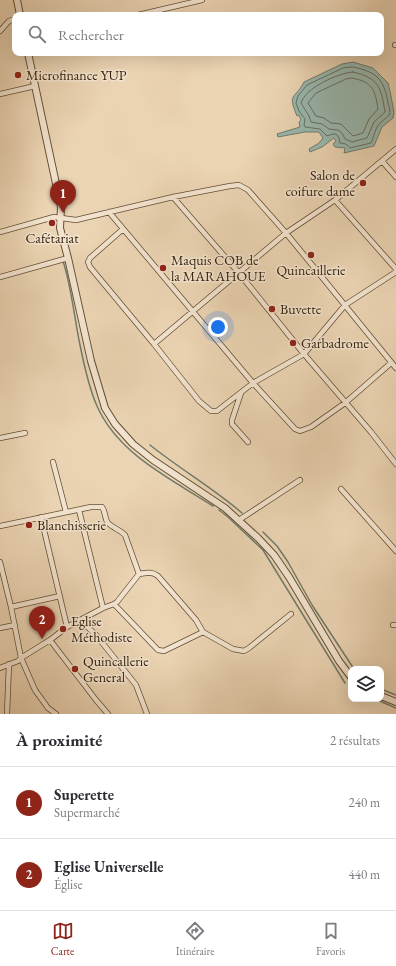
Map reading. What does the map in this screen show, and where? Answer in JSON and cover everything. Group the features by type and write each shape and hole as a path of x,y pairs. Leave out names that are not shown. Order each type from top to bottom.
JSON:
{"street":[{"path":"17,0 19,12"},
{"path":"151,12 202,0"},
{"path":"0,30 5,24 12,20"},
{"path":"29,56 61,207 60,228 91,361 105,408 115,424 133,444 153,460 225,508 274,555 339,661 348,673"},
{"path":"0,94 35,86"},
{"path":"154,344 286,232 335,200 396,149"},
{"path":"382,161 396,177"},
{"path":"0,232 54,217 76,220 173,197 239,185 248,190 286,232 396,368"},
{"path":"173,197 239,273 304,354 396,464"},
{"path":"335,200 396,269"},
{"path":"109,212 253,383 295,429 300,431 310,427 345,403 392,363"},
{"path":"123,229 90,258 88,262 90,267 199,401 211,411 217,411 253,383 304,354 345,305 396,272"},
{"path":"0,277 68,258"},
{"path":"241,393 232,424 248,442"},
{"path":"0,438 25,433"},
{"path":"53,462 66,512"},
{"path":"239,520 300,480"},
{"path":"341,489 396,551"},
{"path":"0,526 66,512 102,507 106,520 109,524 125,535 139,574"},
{"path":"79,510 103,608"},
{"path":"41,518 67,627"},
{"path":"0,562 2,580 12,607 21,658 35,690 48,708 56,714"},
{"path":"0,668 18,660 50,640 67,627 103,608 114,604 121,598 139,574 148,572 158,576 196,620 203,632 233,649 244,651 249,648 291,614"},
{"path":"12,607 60,596"},
{"path":"114,604 158,650 161,651 164,651 203,632"},
{"path":"80,620 96,635 136,684 147,714"},
{"path":"0,628 15,625"},
{"path":"50,640 108,714"},
{"path":"7,714 9,664"},
{"path":"384,697 396,702"}],"water":[{"path":"353,62 373,68 388,83 390,91 394,112 393,118 382,127 374,146 344,153 345,148 335,147 333,144 336,141 334,138 322,147 310,152 309,149 319,143 323,138 319,132 305,132 278,137 277,134 300,127 299,122 301,120 299,115 297,116 292,99 304,82 342,64"}],"waterway":[{"path":"63,261 69,282 87,376 97,406 106,423 118,438 147,464 213,506"},
{"path":"150,445 220,495 242,513"},
{"path":"219,510 263,550 345,683"},
{"path":"263,532 277,546 288,562 312,605 352,666"},
{"path":"384,690 396,695"},
{"path":"382,702 396,708"}],"place":[{"name":"Microfinance YUP","path":"18,75"},
{"name":"Salon de coifure dame","path":"363,183"},
{"name":"Superette","path":"63,213"},
{"name":"Cafétariat","path":"52,223"},
{"name":"Quincaillerie","path":"311,255"},
{"name":"Maquis COB de la MARAHOUE","path":"163,268"},
{"name":"Buvette","path":"272,309"},
{"name":"Garbadrome","path":"293,343"},
{"name":"Blanchisserie","path":"29,525"},
{"name":"Eglise Méthodiste","path":"63,629"},
{"name":"Eglise Universelle","path":"42,639"},
{"name":"Quincallerie General","path":"75,669"}]}
